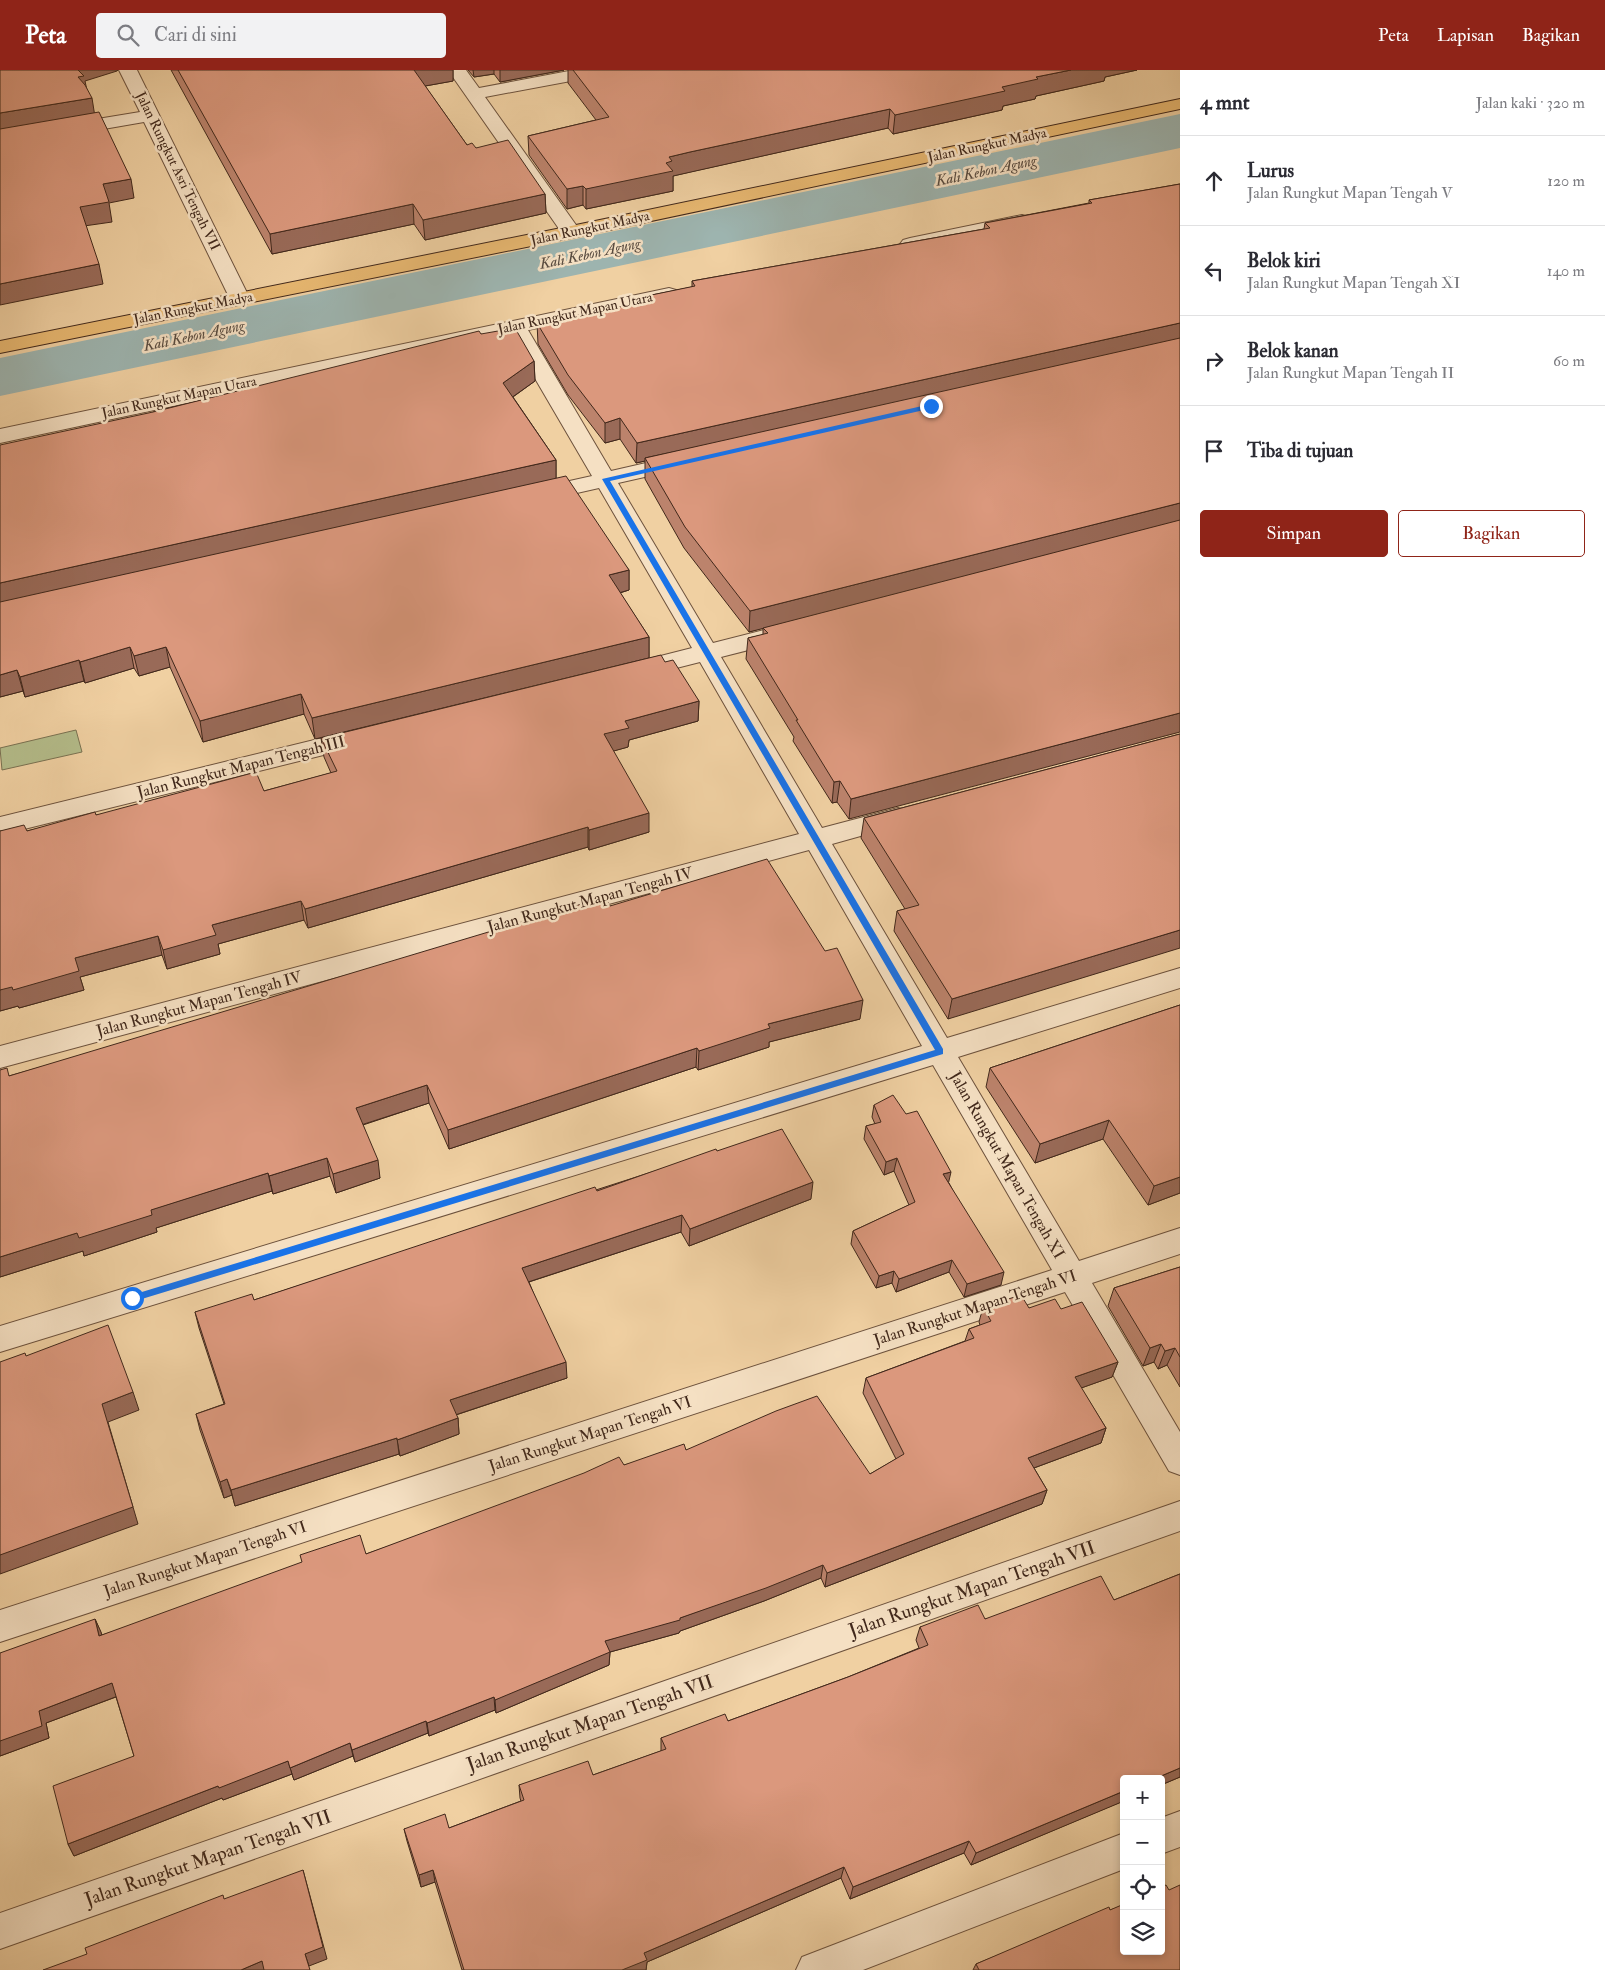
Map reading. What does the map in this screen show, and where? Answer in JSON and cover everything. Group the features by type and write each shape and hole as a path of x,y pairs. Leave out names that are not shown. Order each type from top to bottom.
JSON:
{"main road":[{"name":"Jalan Rungkut Madya","path":"0,347 571,232 1180,104"}],"street":[{"name":"Jalan Rungkut Asri Tengah VII","path":"128,70 240,298"},
{"path":"457,70 571,232"},
{"path":"474,94 603,70"},
{"path":"0,142 150,116"},
{"path":"896,247 1043,216"},
{"name":"Jalan Rungkut Mapan Utara","path":"0,436 691,289"},
{"name":"Jalan Rungkut Mapan Tengah XI","path":"515,326 1180,1461"},
{"path":"519,499 703,458"},
{"path":"620,674 804,628"},
{"name":"Jalan Rungkut Mapan Tengah III","path":"0,826 378,734"},
{"name":"Jalan Rungkut Mapan Tengah IV","path":"0,1057 922,811"},
{"path":"0,1339 1180,978"},
{"name":"Jalan Rungkut Mapan Tengah VI","path":"0,1626 1180,1242"},
{"name":"Jalan Rungkut Mapan Tengah VII","path":"0,1931 1180,1516"},
{"path":"1165,1835 1180,1829"},
{"path":"815,1970 1120,1853"}],"green space":[{"path":"76,730 82,752 2,770 0,748"}],"building":[{"path":"0,70 78,70 84,76 78,77 92,98 0,113"},
{"path":"178,70 414,70 467,145 472,143 476,148 508,140 545,194 423,220 413,204 270,234"},
{"path":"573,70 1071,70 1036,77 1038,79 1002,87 1005,91 895,115 890,109 690,152 669,157 672,161 666,163 673,171 586,189 583,186 567,189 528,136 609,117"},
{"path":"99,112 131,179 103,184 109,202 80,207 99,264 0,284 0,129"},
{"path":"1180,184 1180,323 637,443 620,418 605,423 568,375 537,323 635,304 632,299 695,286 692,281 990,228 985,223 1092,203 1089,200"},
{"path":"515,328 534,361 503,383 556,460 0,583 0,445 153,412 479,331 481,334"},
{"path":"1180,338 1180,503 750,611 685,527 645,458"},
{"path":"566,476 629,570 609,575 649,637 312,718 301,694 200,721 166,647 134,656 130,647 20,677 17,670 0,675 0,602"},
{"path":"1180,520 1180,713 851,799 840,781 834,782 748,638 768,633 763,628"},
{"path":"661,655 665,662 673,660 699,701 625,721 629,728 604,734 649,813 589,830 588,827 305,909 301,901 212,925 216,935 163,950 158,936 75,958 79,971 13,990 12,987 0,990 0,831 24,825 27,831 95,812 96,815 256,772 264,791 337,771 321,738"},
{"path":"1180,734 1180,930 952,999 897,911 919,905 864,818"},
{"path":"767,859 825,951 837,948 863,1000 768,1024 770,1028 699,1051 697,1048 448,1130 427,1085 356,1108 378,1160 333,1174 327,1158 269,1176 268,1173 151,1210 152,1215 79,1238 77,1233 0,1257 0,1070 7,1068 9,1076 605,897 610,906"},
{"path":"1180,1005 1180,1177 1154,1186 1109,1120 1040,1144 990,1068"},
{"path":"893,1095 906,1114 917,1111 951,1172 943,1174 1004,1272 967,1284 952,1260 899,1279 894,1271 879,1276 853,1231 915,1202 897,1158 886,1162 866,1126 881,1122 874,1105"},
{"path":"782,1129 813,1182 690,1229 682,1215 522,1268 566,1362 450,1400 458,1418 397,1440 397,1438 231,1490 227,1479 220,1482 196,1414 225,1404 195,1312 252,1294 254,1300 595,1187 597,1191 716,1149 717,1151"},
{"path":"1180,1267 1180,1357 1175,1348 1165,1351 1161,1344 1150,1348 1114,1288"},
{"path":"1021,1295 1029,1308 1055,1299 1061,1309 1082,1302 1118,1362 1075,1377 1106,1428 1028,1458 1047,1490 827,1573 823,1565 766,1588 680,1618 680,1620 605,1641 610,1652 495,1700 494,1697 352,1750 350,1743 290,1768 288,1761 68,1844 53,1786 134,1756 112,1683 39,1711 42,1726 0,1741 0,1653 95,1619 99,1636 302,1562 300,1555 360,1535 366,1554 584,1473 619,1457 624,1465 684,1444 686,1450 776,1411 817,1396 870,1474 904,1454 866,1378 974,1338 969,1329 991,1321 983,1307"},
{"path":"108,1325 133,1392 102,1404 133,1507 0,1555 0,1362 25,1353 26,1356"},
{"path":"1180,1574 1180,1768 1163,1775 1120,1775 1120,1793 976,1853 969,1841 853,1887 844,1867 644,1953 647,1960 622,1970 464,1970 433,1870 419,1875 404,1829 445,1814 449,1828 524,1800 519,1785 588,1761 593,1775 666,1749 661,1738 725,1714 728,1721 928,1645 920,1627 978,1605 985,1619 1101,1576 1114,1600"},
{"path":"303,1870 323,1947 305,1954 310,1970 264,1970 262,1961 241,1970 43,1970 87,1954 85,1948 223,1895 224,1899"},
{"path":"1165,1885 1169,1890 1180,1885 1180,1970 979,1970 976,1964 1109,1907 1110,1910 1120,1906 1120,1955 1165,1955"}],"waterway":[{"name":"Kali Kebon Agung","path":"0,377 1180,131"}],"route":[{"path":"132,1298 940,1051 606,479 931,406"}]}
